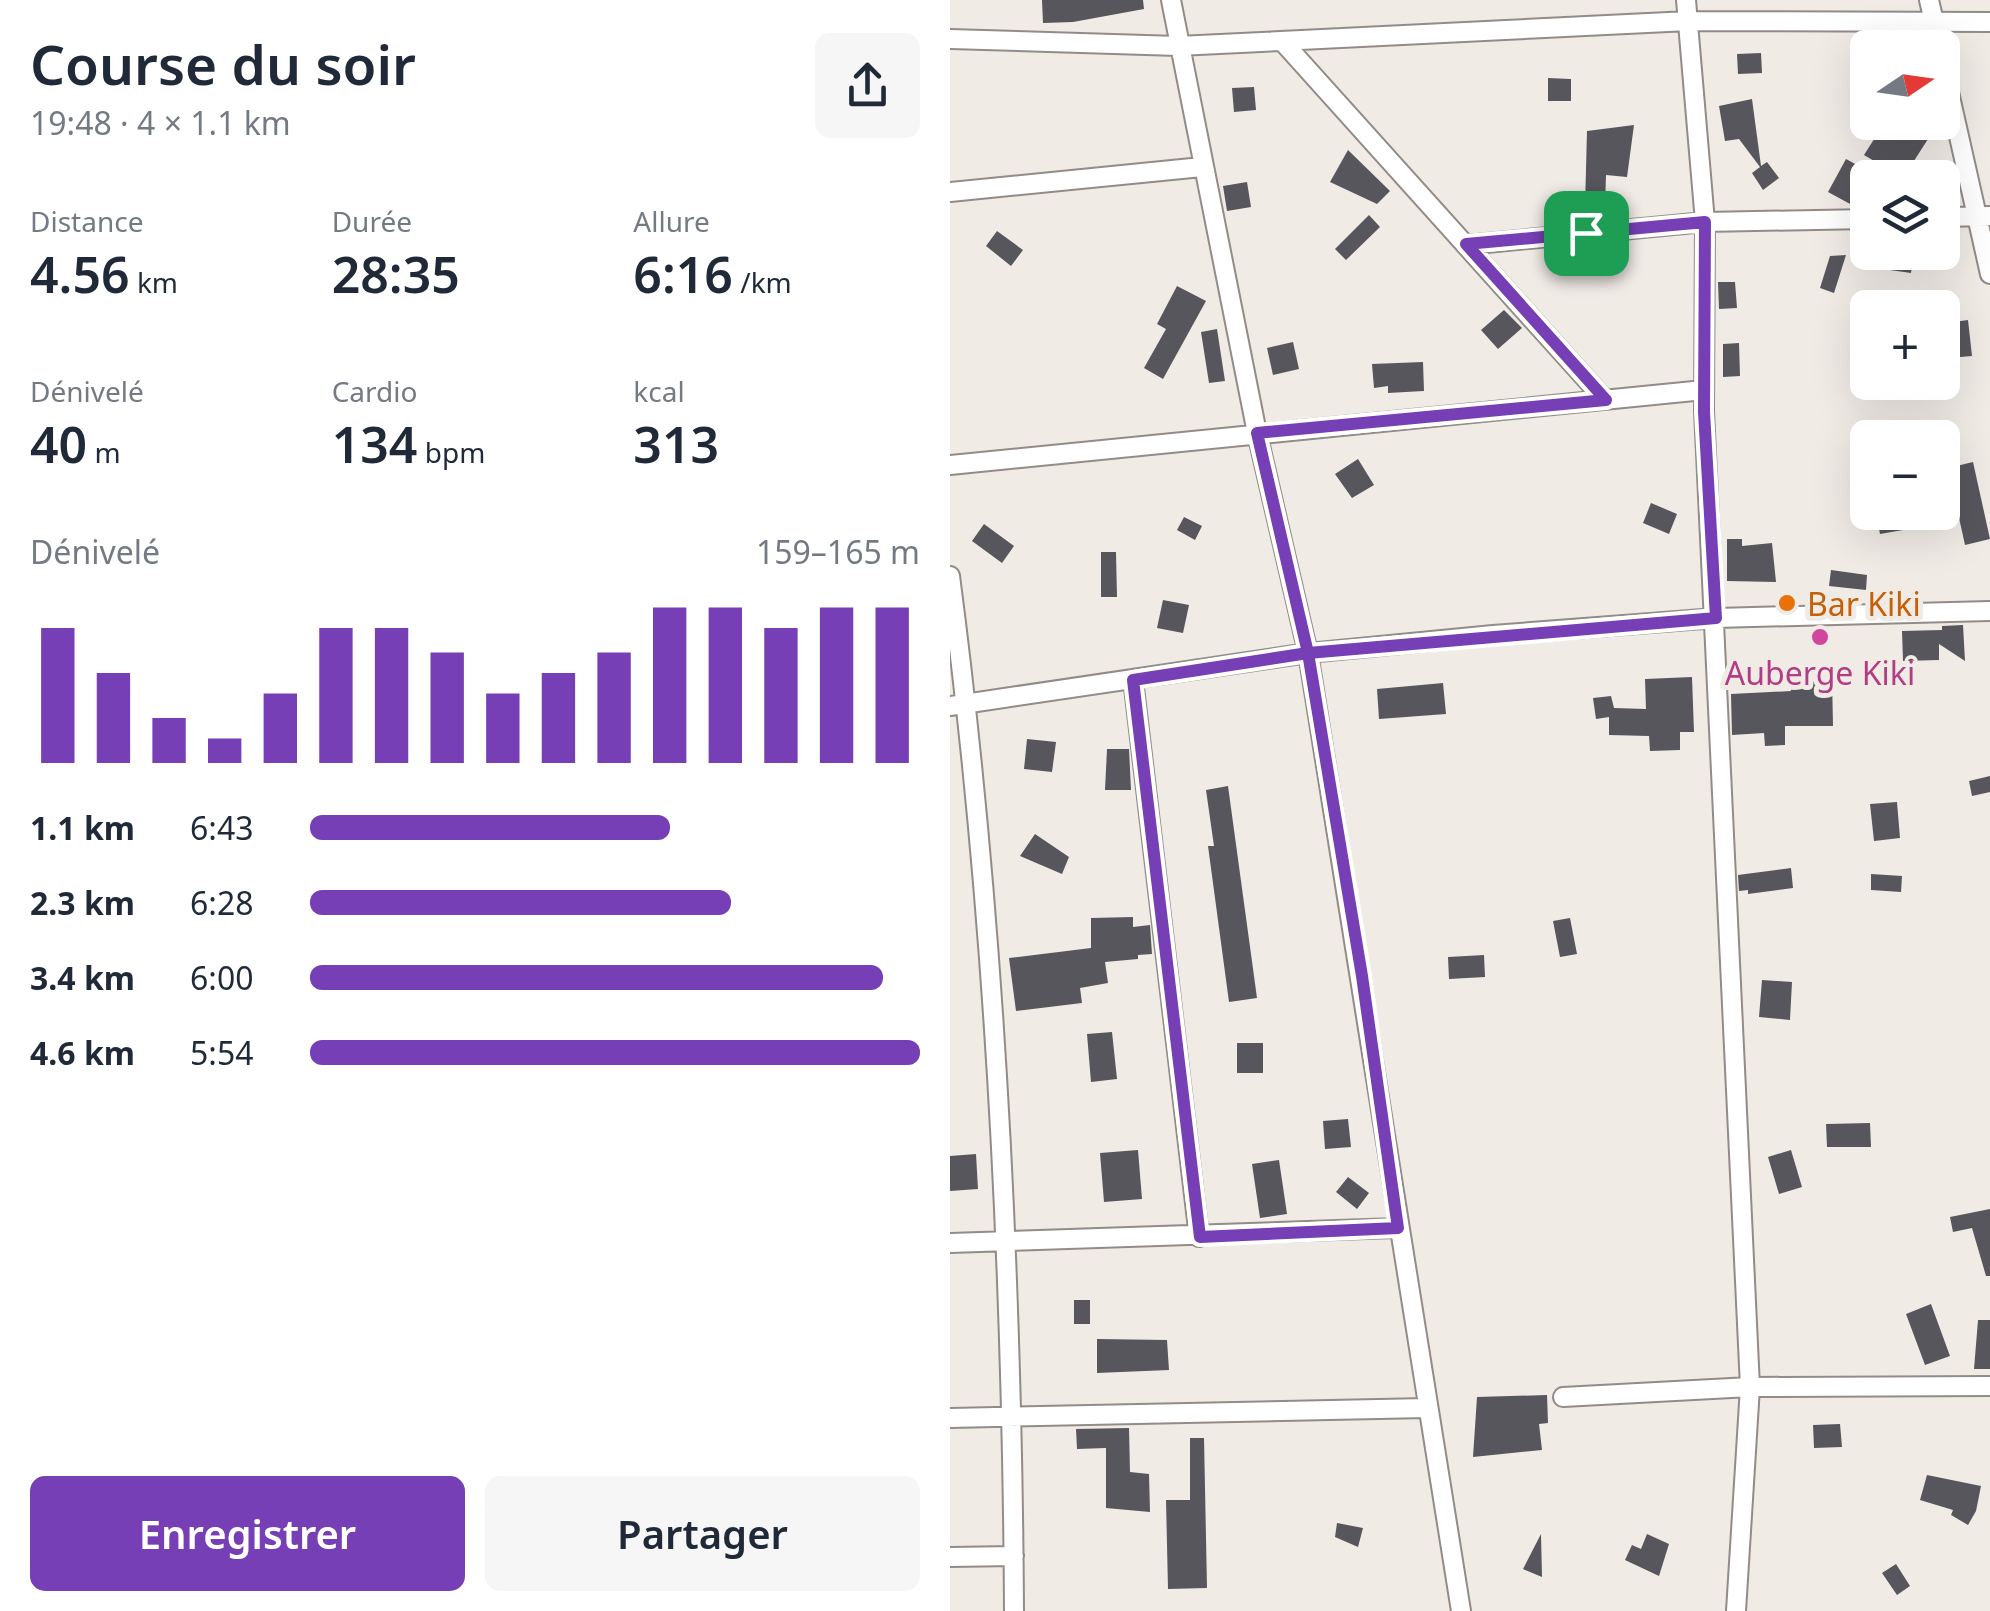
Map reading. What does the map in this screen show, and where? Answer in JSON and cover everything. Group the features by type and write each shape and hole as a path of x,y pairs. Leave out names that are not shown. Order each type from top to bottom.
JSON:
{"street":[{"path":"1171,0 1257,433 1308,653 1461,1611"},
{"path":"1686,0 1705,222 1704,390 1750,1387 1736,1611"},
{"path":"1929,0 1936,30"},
{"path":"950,39 1178,46 1690,21 1990,22"},
{"path":"1282,41 1606,400"},
{"path":"1960,128 1984,217 1990,274"},
{"path":"950,192 1202,167"},
{"path":"1466,244 1705,222 1850,219"},
{"path":"950,465 1704,390"},
{"path":"950,576 958,705 990,960 1013,1418 1014,1611"},
{"path":"958,705 1308,653 1716,618 1990,611"},
{"path":"1133,680 1200,1237"},
{"path":"950,1244 1398,1228"},
{"path":"1562,1397 1750,1387 1990,1386"},
{"path":"950,1418 1427,1408"},
{"path":"950,1557 1014,1556"}],"building":[{"path":"1042,0 1143,0 1144,9 1073,22 1043,23"},
{"path":"1761,53 1762,73 1738,74 1737,54"},
{"path":"1548,78 1571,79 1571,101 1548,101"},
{"path":"1254,87 1256,110 1234,112 1232,88"},
{"path":"1752,99 1761,166 1767,162 1779,178 1763,190 1752,173 1760,167 1739,139 1725,141 1719,106"},
{"path":"1634,125 1627,177 1606,175 1605,207 1585,207 1587,131"},
{"path":"1874,140 1927,140 1915,160 1872,160 1864,155"},
{"path":"1348,150 1390,191 1377,204 1330,182"},
{"path":"1846,159 1850,161 1850,204 1828,192"},
{"path":"1247,182 1251,207 1227,211 1223,186"},
{"path":"1369,215 1380,227 1346,260 1335,249"},
{"path":"997,231 1023,250 1011,266 986,246"},
{"path":"1846,255 1834,293 1820,288 1830,256"},
{"path":"1718,282 1735,282 1737,308 1719,309"},
{"path":"1177,286 1206,301 1163,379 1144,368 1166,329 1157,324"},
{"path":"1504,310 1522,328 1498,349 1481,330"},
{"path":"1968,320 1972,356 1960,357 1960,321"},
{"path":"1217,329 1225,381 1209,383 1201,332"},
{"path":"1293,342 1299,369 1273,375 1267,348"},
{"path":"1739,343 1740,376 1723,377 1723,344"},
{"path":"1423,362 1424,391 1388,393 1388,386 1374,388 1372,364"},
{"path":"1358,459 1374,485 1352,498 1335,474"},
{"path":"1973,462 1990,539 1965,545 1960,522 1960,465"},
{"path":"1651,503 1677,514 1669,534 1643,523"},
{"path":"1184,517 1202,526 1195,540 1177,530"},
{"path":"984,524 1014,546 1002,563 972,541"},
{"path":"1727,539 1742,539 1742,546 1772,543 1776,582 1727,581"},
{"path":"1101,552 1116,552 1117,597 1101,597"},
{"path":"1831,570 1867,575 1866,590 1829,586"},
{"path":"1163,600 1189,605 1183,633 1157,628"},
{"path":"1963,625 1965,661 1939,644 1939,660 1903,661 1902,631"},
{"path":"1692,677 1694,732 1680,732 1680,750 1650,751 1649,736 1609,735 1609,717 1596,719 1593,698 1611,696 1614,708 1646,709 1645,679"},
{"path":"1790,677 1832,677 1833,726 1785,726 1785,745 1765,746 1764,733 1732,735 1731,694 1791,691"},
{"path":"1443,683 1446,714 1379,719 1377,689"},
{"path":"1027,739 1056,742 1052,772 1024,769"},
{"path":"1107,749 1129,749 1131,790 1105,790"},
{"path":"1990,776 1990,792 1972,796 1969,781"},
{"path":"1228,786 1257,998 1229,1002 1208,846 1214,846 1206,790"},
{"path":"1897,802 1900,838 1874,841 1870,804"},
{"path":"1035,834 1069,857 1062,874 1020,856"},
{"path":"1791,868 1793,888 1748,894 1748,890 1739,891 1738,875"},
{"path":"1871,874 1902,876 1901,892 1871,890"},
{"path":"1133,917 1133,927 1150,925 1152,954 1105,962 1108,983 1080,988 1082,1003 1016,1011 1009,958 1091,948 1091,918"},
{"path":"1570,918 1577,954 1560,957 1553,921"},
{"path":"1484,955 1485,977 1449,979 1448,957"},
{"path":"1762,980 1792,982 1790,1020 1759,1017"},
{"path":"1112,1032 1117,1079 1091,1082 1087,1034"},
{"path":"1237,1043 1263,1043 1263,1073 1237,1073"},
{"path":"1348,1119 1351,1147 1325,1149 1323,1121"},
{"path":"1870,1123 1871,1147 1827,1147 1826,1124"},
{"path":"1138,1150 1142,1199 1104,1202 1100,1153"},
{"path":"1791,1150 1802,1187 1779,1194 1768,1157"},
{"path":"976,1154 978,1189 950,1191 950,1156"},
{"path":"1279,1160 1287,1214 1260,1218 1252,1164"},
{"path":"1348,1177 1369,1193 1357,1209 1336,1192"},
{"path":"1990,1209 1990,1276 1986,1276 1972,1228 1953,1232 1950,1217"},
{"path":"1074,1300 1090,1300 1090,1324 1074,1324"},
{"path":"1931,1304 1950,1356 1925,1365 1906,1314"},
{"path":"1978,1320 1990,1320 1990,1369 1974,1369"},
{"path":"1097,1339 1167,1340 1169,1370 1097,1373"},
{"path":"1547,1395 1548,1423 1539,1424 1542,1450 1473,1457 1477,1397"},
{"path":"1840,1424 1842,1447 1814,1448 1813,1425"},
{"path":"1129,1428 1130,1472 1149,1474 1150,1512 1106,1508 1106,1448 1077,1449 1076,1429"},
{"path":"1190,1438 1204,1438 1207,1588 1168,1589 1166,1500 1190,1500"},
{"path":"1927,1475 1981,1486 1976,1511 1968,1525 1951,1515 1953,1510 1920,1500"},
{"path":"1337,1523 1363,1528 1358,1547 1335,1537"},
{"path":"1541,1534 1542,1577 1523,1569"},
{"path":"1647,1534 1669,1544 1659,1576 1625,1560 1632,1545 1641,1549"},
{"path":"1896,1564 1910,1586 1897,1595 1882,1573"}],"place":[{"name":"Bar Kiki","path":"1787,603"},
{"name":"Auberge Kiki","path":"1820,637"}],"route":[{"path":"1586,233 1466,244 1606,400 1257,433 1308,653 1362,976 1398,1228 1200,1237 1133,680 1308,653 1716,618 1704,412 1705,222 1586,233"}]}
